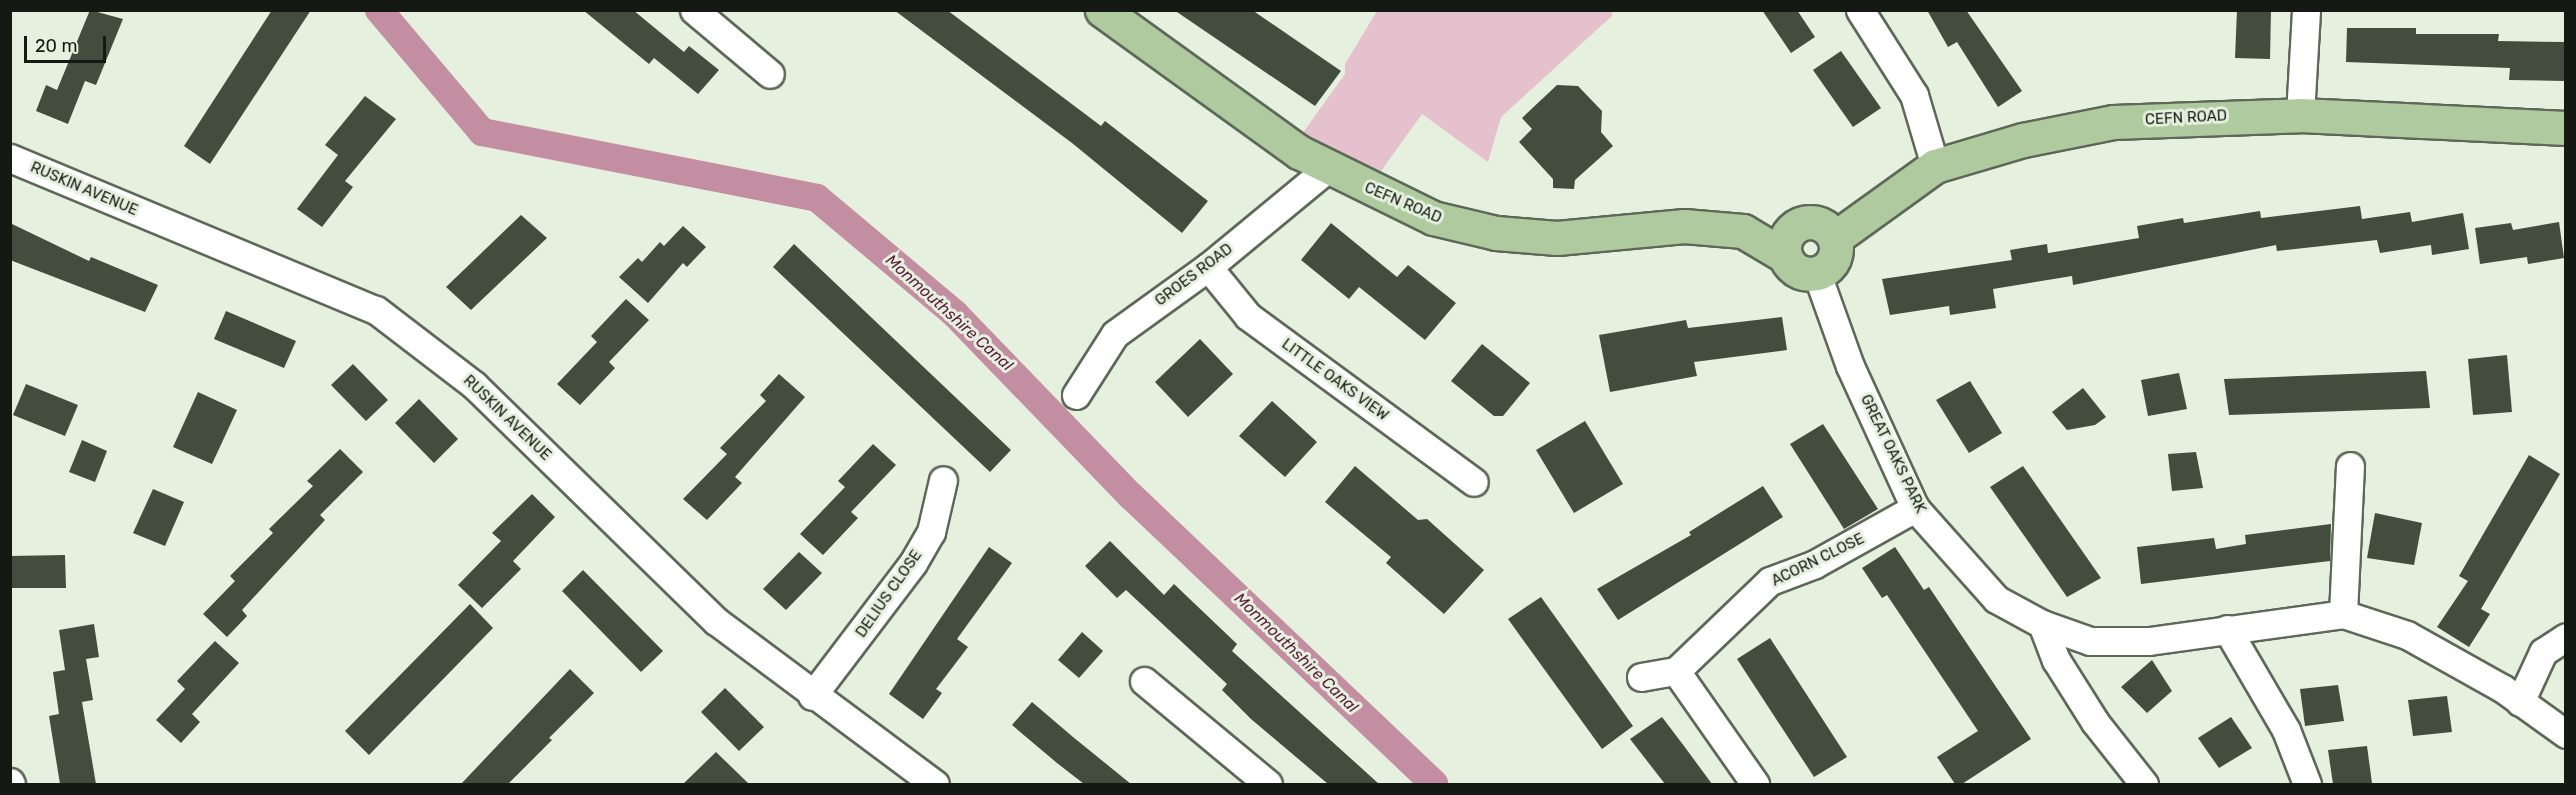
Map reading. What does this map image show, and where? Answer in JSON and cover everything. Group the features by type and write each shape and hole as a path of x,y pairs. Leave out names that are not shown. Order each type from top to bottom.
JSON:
{"main road":[{"name":"CEFN ROAD","path":"1102,10 1327,169 1434,218 1496,233 1557,238 1684,226 1743,231 1785,256 1793,269 1817,274"},
{"name":"CEFN ROAD","path":"1835,238 1935,166 2023,140 2113,122 2300,116 2565,129"},
{"path":"1785,256 1787,235 1804,222 1825,226 1835,238 1833,263 1817,274"}],"street":[{"path":"694,10 770,74"},
{"path":"1860,10 1914,94 1935,166"},
{"path":"2300,116 2306,10"},
{"name":"RUSKIN AVENUE","path":"10,158 376,310 474,385 716,621 812,696 935,784"},
{"name":"GROES ROAD","path":"1076,395 1115,334 1208,267 1327,169"},
{"name":"LITTLE OAKS VIEW","path":"1208,267 1248,316 1474,482"},
{"name":"GREAT OAKS PARK","path":"1817,274 1850,366 1915,508 1996,599 2042,624 2090,641 2149,642 2343,614 2407,634 2520,702 2565,734"},
{"path":"2343,614 2350,466"},
{"name":"DELIUS CLOSE","path":"812,696 913,563 931,532 943,480"},
{"name":"ACORN CLOSE","path":"1676,671 1770,581 1815,564 1915,508"},
{"path":"2042,624 2056,660 2095,722 2144,784"},
{"path":"2227,629 2286,730 2307,784"},
{"path":"2520,702 2543,652 2565,636"},
{"path":"1641,677 1676,671 1755,784"},
{"path":"1144,681 1268,784"}],"shaded area":[{"path":"1610,10 1613,15 1501,117 1488,162 1422,114 1381,171 1302,134 1345,74 1345,64 1377,11"}],"building":[{"path":"90,10 123,19 96,85 85,81 68,124 36,111 46,85 57,90"},
{"path":"272,10 311,10 210,164 184,146"},
{"path":"583,10 633,10 684,52 689,46 719,70 698,94 654,58 649,64"},
{"path":"894,10 947,10 1101,126 1105,121 1208,201 1182,233 1072,143"},
{"path":"1174,10 1252,10 1341,71 1315,106"},
{"path":"1762,10 1797,10 1815,37 1791,53"},
{"path":"1927,10 1966,10 2022,91 1998,107 1957,42 1948,47"},
{"path":"2237,10 2271,10 2270,59 2235,58"},
{"path":"2347,28 2416,28 2416,34 2499,34 2498,41 2565,42 2565,81 2509,80 2510,68 2346,62"},
{"path":"1841,51 1881,108 1853,127 1813,70"},
{"path":"1557,85 1578,86 1602,111 1601,132 1613,146 1575,180 1574,189 1553,188 1553,179 1519,142 1532,129 1522,118"},
{"path":"365,96 396,119 345,181 353,187 322,227 297,209 338,155 325,145"},
{"path":"2360,206 2362,219 2410,212 2412,222 2463,213 2469,249 2432,255 2431,245 2380,253 2377,240 2277,251 2276,245 2073,285 2072,276 1993,289 1996,308 1950,315 1949,306 1890,315 1882,279 2012,260 2010,250 2047,244 2048,253 2139,238 2137,226 2183,218 2184,223 2260,211 2261,218"},
{"path":"521,215 547,238 471,310 446,287"},
{"path":"2559,222 2564,258 2528,264 2527,257 2480,264 2475,228 2511,223 2513,230"},
{"path":"10,223 89,261 91,257 158,285 145,312 10,260"},
{"path":"1331,223 1397,277 1408,265 1456,303 1425,340 1359,287 1349,299 1301,260"},
{"path":"683,226 706,247 687,267 683,263 648,303 619,277 638,258 642,262 660,242 664,246"},
{"path":"794,244 1011,450 990,472 773,267"},
{"path":"626,299 649,320 609,362 615,368 580,405 557,384 597,342 591,336"},
{"path":"226,311 296,341 284,368 214,339"},
{"path":"1782,317 1787,350 1694,362 1697,376 1610,392 1599,335 1686,320 1688,328"},
{"path":"1200,339 1233,374 1188,417 1155,382"},
{"path":"1482,344 1530,383 1503,416 1494,416 1451,381"},
{"path":"2507,355 2512,412 2473,415 2468,359"},
{"path":"353,364 388,400 366,421 331,385"},
{"path":"2426,371 2430,408 2229,415 2224,379"},
{"path":"2179,373 2187,409 2148,416 2141,380"},
{"path":"779,374 805,397 735,477 742,483 707,520 683,499 727,454 720,448 766,401 760,395"},
{"path":"1970,381 2002,433 1969,453 1936,400"},
{"path":"26,384 78,405 65,436 13,415"},
{"path":"2083,388 2106,417 2095,425 2067,430 2052,412"},
{"path":"198,392 237,410 212,464 173,447"},
{"path":"419,399 458,439 434,463 395,423"},
{"path":"1272,401 1317,442 1285,477 1239,436"},
{"path":"1585,421 1623,484 1574,513 1536,450"},
{"path":"1823,424 1878,509 1844,529 1790,444"},
{"path":"82,440 107,451 95,482 69,472"},
{"path":"873,444 896,465 851,512 858,518 823,555 800,534 845,487 838,481"},
{"path":"340,449 363,472 320,515 325,520 242,610 247,616 227,637 203,614 235,581 230,576 273,533 269,529 313,486 307,481"},
{"path":"2196,452 2203,488 2172,491 2168,454"},
{"path":"2529,455 2560,474 2481,609 2490,614 2469,647 2437,627 2468,581 2459,576"},
{"path":"1355,466 1418,520 1427,519 1484,570 1444,614 1386,563 1391,557 1325,502"},
{"path":"2023,466 2101,578 2067,597 1990,487"},
{"path":"1763,486 1783,517 1618,620 1597,589 1691,535 1689,532"},
{"path":"153,489 184,502 165,546 133,533"},
{"path":"532,494 555,517 513,561 521,569 482,608 458,585 501,541 492,533"},
{"path":"2375,513 2422,523 2414,565 2367,558"},
{"path":"2331,524 2330,561 2141,584 2137,547 2214,538 2216,549 2246,544 2245,535"},
{"path":"1110,541 1164,595 1174,584 1237,644 1232,651 1379,784 1328,784 1251,719 1222,690 1227,684 1126,590 1117,598 1085,566"},
{"path":"989,547 1012,563 957,639 968,647 936,689 942,693 923,719 889,694"},
{"path":"1895,547 1924,590 1929,587 2031,739 1962,784 1955,784 1937,757 1978,731 1887,595 1882,598 1862,568"},
{"path":"799,552 822,573 786,610 763,589"},
{"path":"65,555 66,588 10,588 10,556"},
{"path":"583,570 663,651 641,672 562,591"},
{"path":"1541,597 1633,726 1602,749 1508,619"},
{"path":"470,604 493,628 369,755 345,731"},
{"path":"94,624 99,657 86,659 93,700 82,702 96,784 60,784 49,716 59,714 53,672 65,670 59,630"},
{"path":"1082,632 1103,651 1079,678 1058,660"},
{"path":"1770,638 1847,757 1814,777 1737,659"},
{"path":"215,641 239,663 192,714 200,722 181,743 156,720 185,689 177,681"},
{"path":"2152,660 2172,691 2147,713 2121,687"},
{"path":"570,669 594,693 549,738 552,740 508,784 461,784"},
{"path":"2338,685 2344,721 2305,726 2300,689"},
{"path":"725,688 764,727 739,751 701,712"},
{"path":"2447,696 2452,732 2413,736 2408,700"},
{"path":"1032,702 1131,784 1084,784 1057,763 1012,725"},
{"path":"1662,717 1712,784 1665,784 1630,739"},
{"path":"2231,717 2252,748 2219,768 2198,738"},
{"path":"2367,746 2372,783 2333,784 2328,750"},
{"path":"716,752 749,784 683,784"}],"waterway":[{"name":"Monmouthshire Canal","path":"379,10 482,132 817,198 955,314 1131,496 1434,784"}]}
